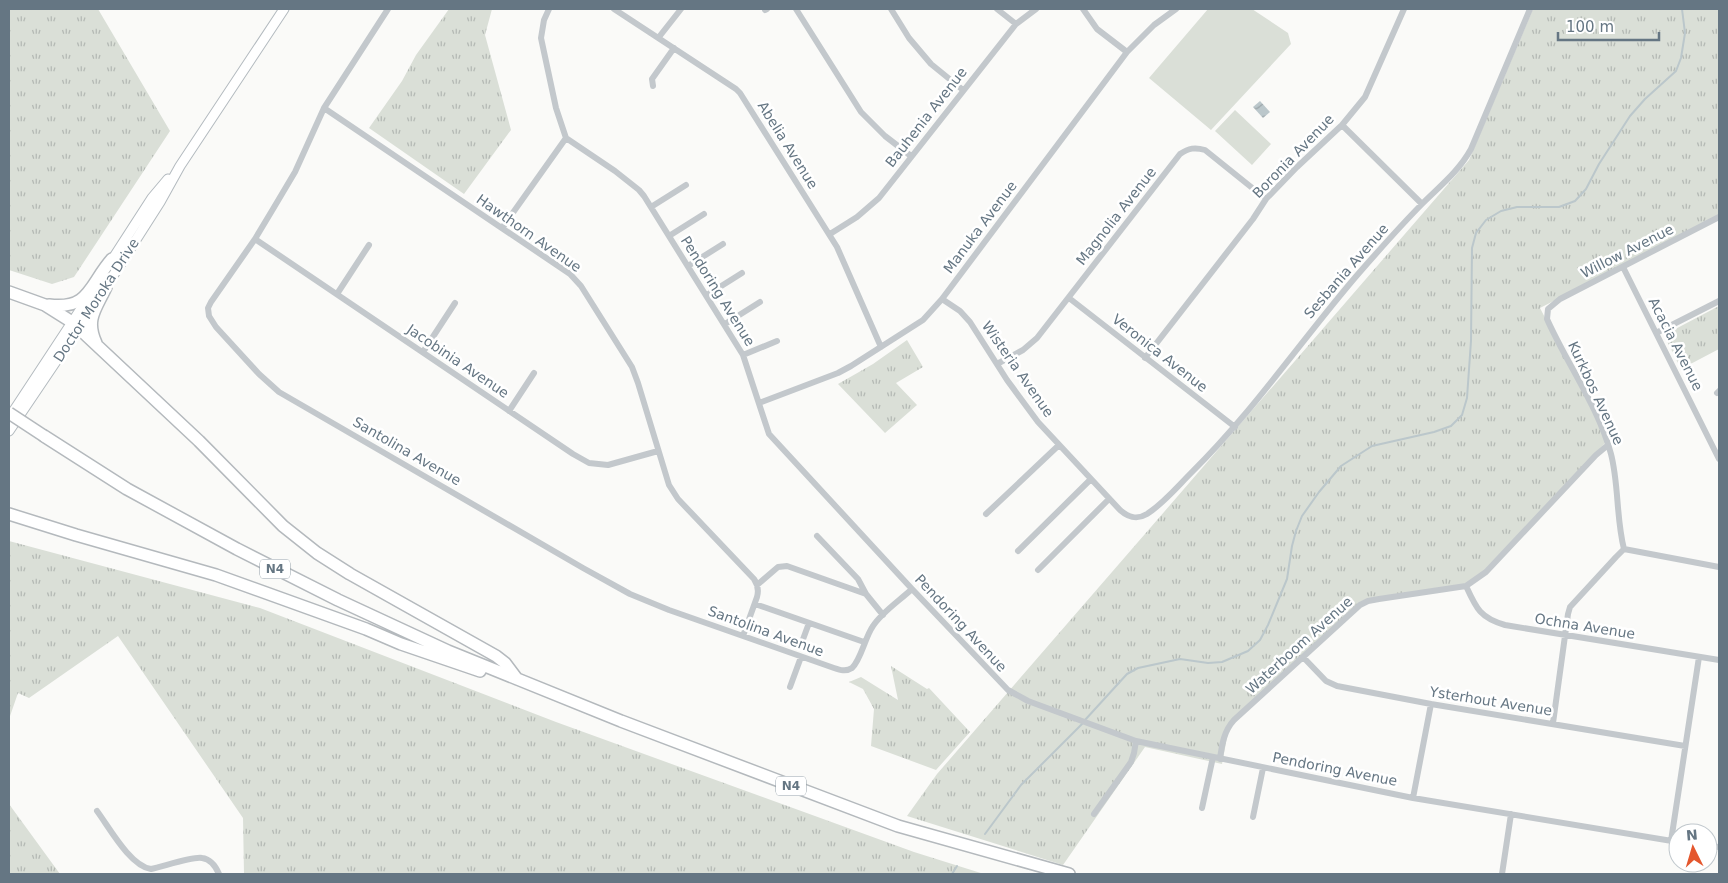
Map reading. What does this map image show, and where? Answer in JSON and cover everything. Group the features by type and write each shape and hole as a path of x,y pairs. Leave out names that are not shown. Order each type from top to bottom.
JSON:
{"highway":[{"path":"9,292 45,305 62,307 71,305 80,302 112,259"},
{"path":"96,344 92,333 91,317 106,287"},
{"path":"45,305 75,325 96,344 199,441 283,526 310,548 350,574 496,656 505,663 518,680"},
{"name":"N4","path":"9,413 127,489 237,550 410,634 518,680 898,826 1069,874"},
{"path":"9,514 216,575 342,620 426,653 498,677 518,680"}],"main road":[{"name":"Doctor Moroka Drive","path":"9,418 75,325 106,287 160,202 180,166 284,9"},
{"name":"Doctor Moroka Drive","path":"9,432 75,325 112,259 152,198 180,166"}],"street":[{"name":"Santolina Avenue","path":"388,9 324,108 295,172 255,239 216,291 208,308 209,316 216,327 259,374 279,392 582,568 622,589 670,610 801,657 841,670 849,670 855,664 864,642 876,622 912,589"},
{"path":"502,228 566,138 556,108 541,38 544,20 549,9"},
{"name":"Abelia Avenue","path":"614,9 740,93 838,247 881,347"},
{"path":"659,38 681,9"},
{"path":"796,9 861,112 885,136 911,156"},
{"path":"891,9 909,38 931,64 963,90"},
{"path":"997,9 1016,24"},
{"name":"Bauhenia Avenue","path":"830,234 868,210 1016,24 1036,9"},
{"path":"1083,9 1097,29 1127,52"},
{"name":"Manuka Avenue","path":"759,403 838,374 923,320 942,299 1127,52 1154,25 1176,9"},
{"name":"Boronia Avenue","path":"1145,358 1253,219 1266,199 1342,125 1364,97 1404,9"},
{"name":"Sesbania Avenue","path":"1135,518 1145,515 1157,506 1235,427 1360,272 1466,159 1530,9"},
{"path":"653,86 652,78 674,48"},
{"name":"Hawthorn Avenue","path":"324,108 577,280 632,367 668,485 754,579 757,585"},
{"path":"1342,125 1422,204"},
{"name":"Pendoring Avenue","path":"566,138 639,190 651,207 743,355 769,434 912,589 1003,685 1014,694 1136,741 1413,798 1668,840"},
{"name":"Magnolia Avenue","path":"998,364 1023,350 1037,338 1180,154 1186,149 1198,148 1205,150 1266,199"},
{"path":"651,207 686,184"},
{"path":"669,236 704,214"},
{"name":"Willow Avenue","path":"1548,309 1560,299 1719,217"},
{"name":"Jacobinia Avenue","path":"255,239 589,463 608,465 658,451"},
{"path":"688,266 723,244"},
{"path":"338,294 369,245"},
{"name":"Acacia Avenue","path":"1623,267 1719,459"},
{"path":"707,296 742,273"},
{"name":"Veronica Avenue","path":"1069,298 1235,427"},
{"name":"Wisteria Avenue","path":"942,299 960,311 970,322 1025,406 1059,445 1122,512 1135,518"},
{"path":"1656,333 1719,301"},
{"path":"725,324 760,302"},
{"path":"423,352 455,303"},
{"name":"Kurkbos Avenue","path":"1548,309 1547,318 1551,328 1599,422 1608,445 1615,476 1621,539 1624,549"},
{"path":"743,355 777,341"},
{"path":"509,411 534,373"},
{"path":"986,514 1059,445"},
{"name":"Waterboom Avenue","path":"1202,808 1216,758 1231,724 1360,605 1368,601 1466,586 1486,572 1596,455 1608,445"},
{"path":"1018,551 1091,479"},
{"path":"1038,570 1109,499"},
{"path":"817,536 858,579 866,594 883,615"},
{"path":"1553,723 1570,607 1624,549 1719,567"},
{"path":"743,636 759,591 757,585 778,567 787,566 866,594"},
{"name":"Ochna Avenue","path":"1466,586 1478,609 1490,621 1719,660"},
{"path":"755,604 864,642"},
{"path":"802,642 809,623"},
{"path":"790,687 801,657"},
{"name":"Ysterhout Avenue","path":"1303,657 1330,683 1431,704 1685,746"},
{"path":"1676,823 1685,746 1700,657"},
{"path":"1413,798 1431,704"},
{"path":"1094,814 1131,762 1136,741"},
{"path":"1253,817 1263,768"},
{"path":"97,810 128,854 145,868 150,869 190,859 203,858 210,861 219,874"},
{"path":"1502,874 1511,814"}],"green space":[{"path":"9,9 98,9 170,131 74,277 52,284 9,270"},
{"path":"449,9 492,9 485,35 511,130 464,194 369,128 402,81 416,55"},
{"path":"1208,9 1252,9 1288,33 1291,44 1211,130 1149,78"},
{"path":"1533,9 1719,9 1719,216 1540,308 1608,440 1469,587 1364,603 1229,727 1222,764 1145,747 1063,865 907,816 937,774 1469,160"},
{"path":"1235,110 1271,144 1252,165 1215,131"},
{"path":"1719,306 1719,349 1681,369 1664,335"},
{"path":"907,340 923,367 896,383 917,405 885,433 838,384 873,364"},
{"path":"9,541 260,608 556,722 914,852 984,874 244,874 243,818 118,636 29,698 18,693 9,719"},
{"path":"891,666 927,689 929,688 970,732 936,770 871,746 874,709 863,689 849,682 861,677 898,700"},
{"path":"9,804 60,874 9,874"}],"water":[{"path":"1260,101 1270,112 1263,118 1253,107"}],"waterway":[{"path":"1085,720 1127,674 1138,668 1180,659 1208,663 1222,662 1248,651 1260,640 1287,579 1292,546 1302,516 1341,466 1372,446 1434,432 1451,426 1462,415 1467,398 1471,341 1472,248 1476,233 1486,220 1501,211 1517,207 1559,207 1575,201 1586,189 1599,164 1630,116 1645,99 1676,71 1681,58 1685,33 1682,9"},
{"path":"985,834 1021,785 1082,724"},
{"path":"952,874 957,866"}]}
